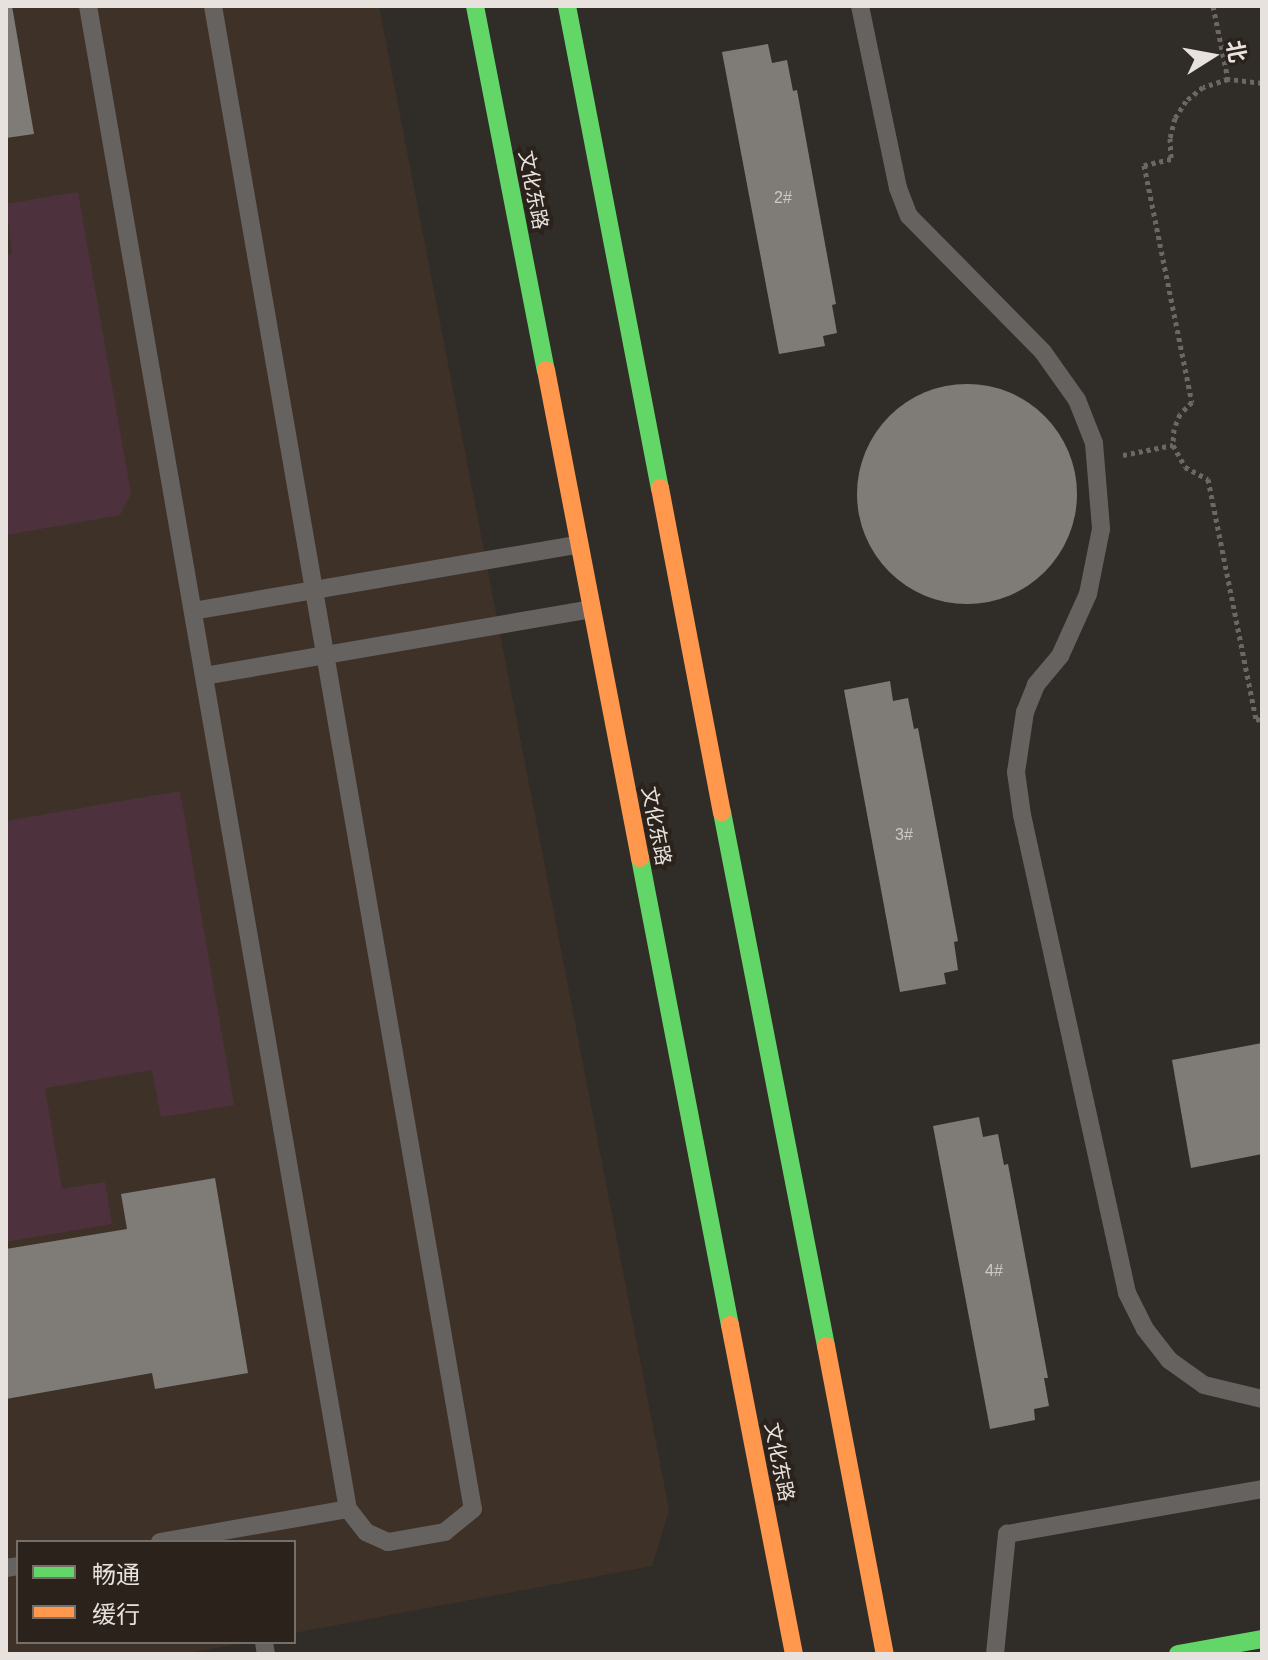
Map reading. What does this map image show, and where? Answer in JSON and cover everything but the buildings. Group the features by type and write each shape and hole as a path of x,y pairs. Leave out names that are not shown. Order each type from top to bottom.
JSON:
{"main road":[{"name":"文化东路","path":"475,6 794,1654"},
{"path":"567,6 885,1654"},
{"path":"1178,1654 1262,1639"}],"lane":[{"path":"88,6 348,1509 366,1532 388,1542 445,1532 473,1509 213,6"},
{"path":"860,6 898,188 909,216 1043,352 1077,400 1097,461 1101,529 1088,594 1060,656 1036,685 1025,712 1016,772 1022,815 1127,1293 1145,1329 1169,1360 1204,1385 1262,1399"},
{"path":"193,611 579,544"},
{"path":"204,676 592,609"},
{"path":"995,1654 1007,1534 1262,1489"},
{"path":"185,1540 246,1535 348,1509"}],"path":[{"path":"1213,6 1228,79"},
{"path":"1262,83 1228,79 1203,87 1186,101 1175,118 1170,138 1171,159 1144,165 1192,402 1177,421 1173,445 1185,467 1208,479 1256,720 1262,718"},
{"path":"1097,461 1173,445"}],"shaded area":[{"path":"6,6 379,6 669,1510 652,1566 296,1633 296,1540 16,1540 16,1644 236,1644 184,1654 6,1654"},
{"path":"78,192 131,494 120,515 6,535 6,255 12,254 6,204"},
{"path":"180,791 234,1105 161,1117 152,1070 45,1088 62,1189 105,1182 112,1224 6,1242 6,821"}],"traffic: fast":[{"path":"475,6 546,370"},
{"path":"567,6 660,488"},
{"path":"722,812 826,1346"},
{"path":"640,858 730,1325"},
{"path":"1178,1654 1262,1639"}],"traffic: slow":[{"path":"546,370 640,858"},
{"path":"660,488 722,812"},
{"path":"730,1325 794,1654"},
{"path":"826,1346 885,1654"}]}
